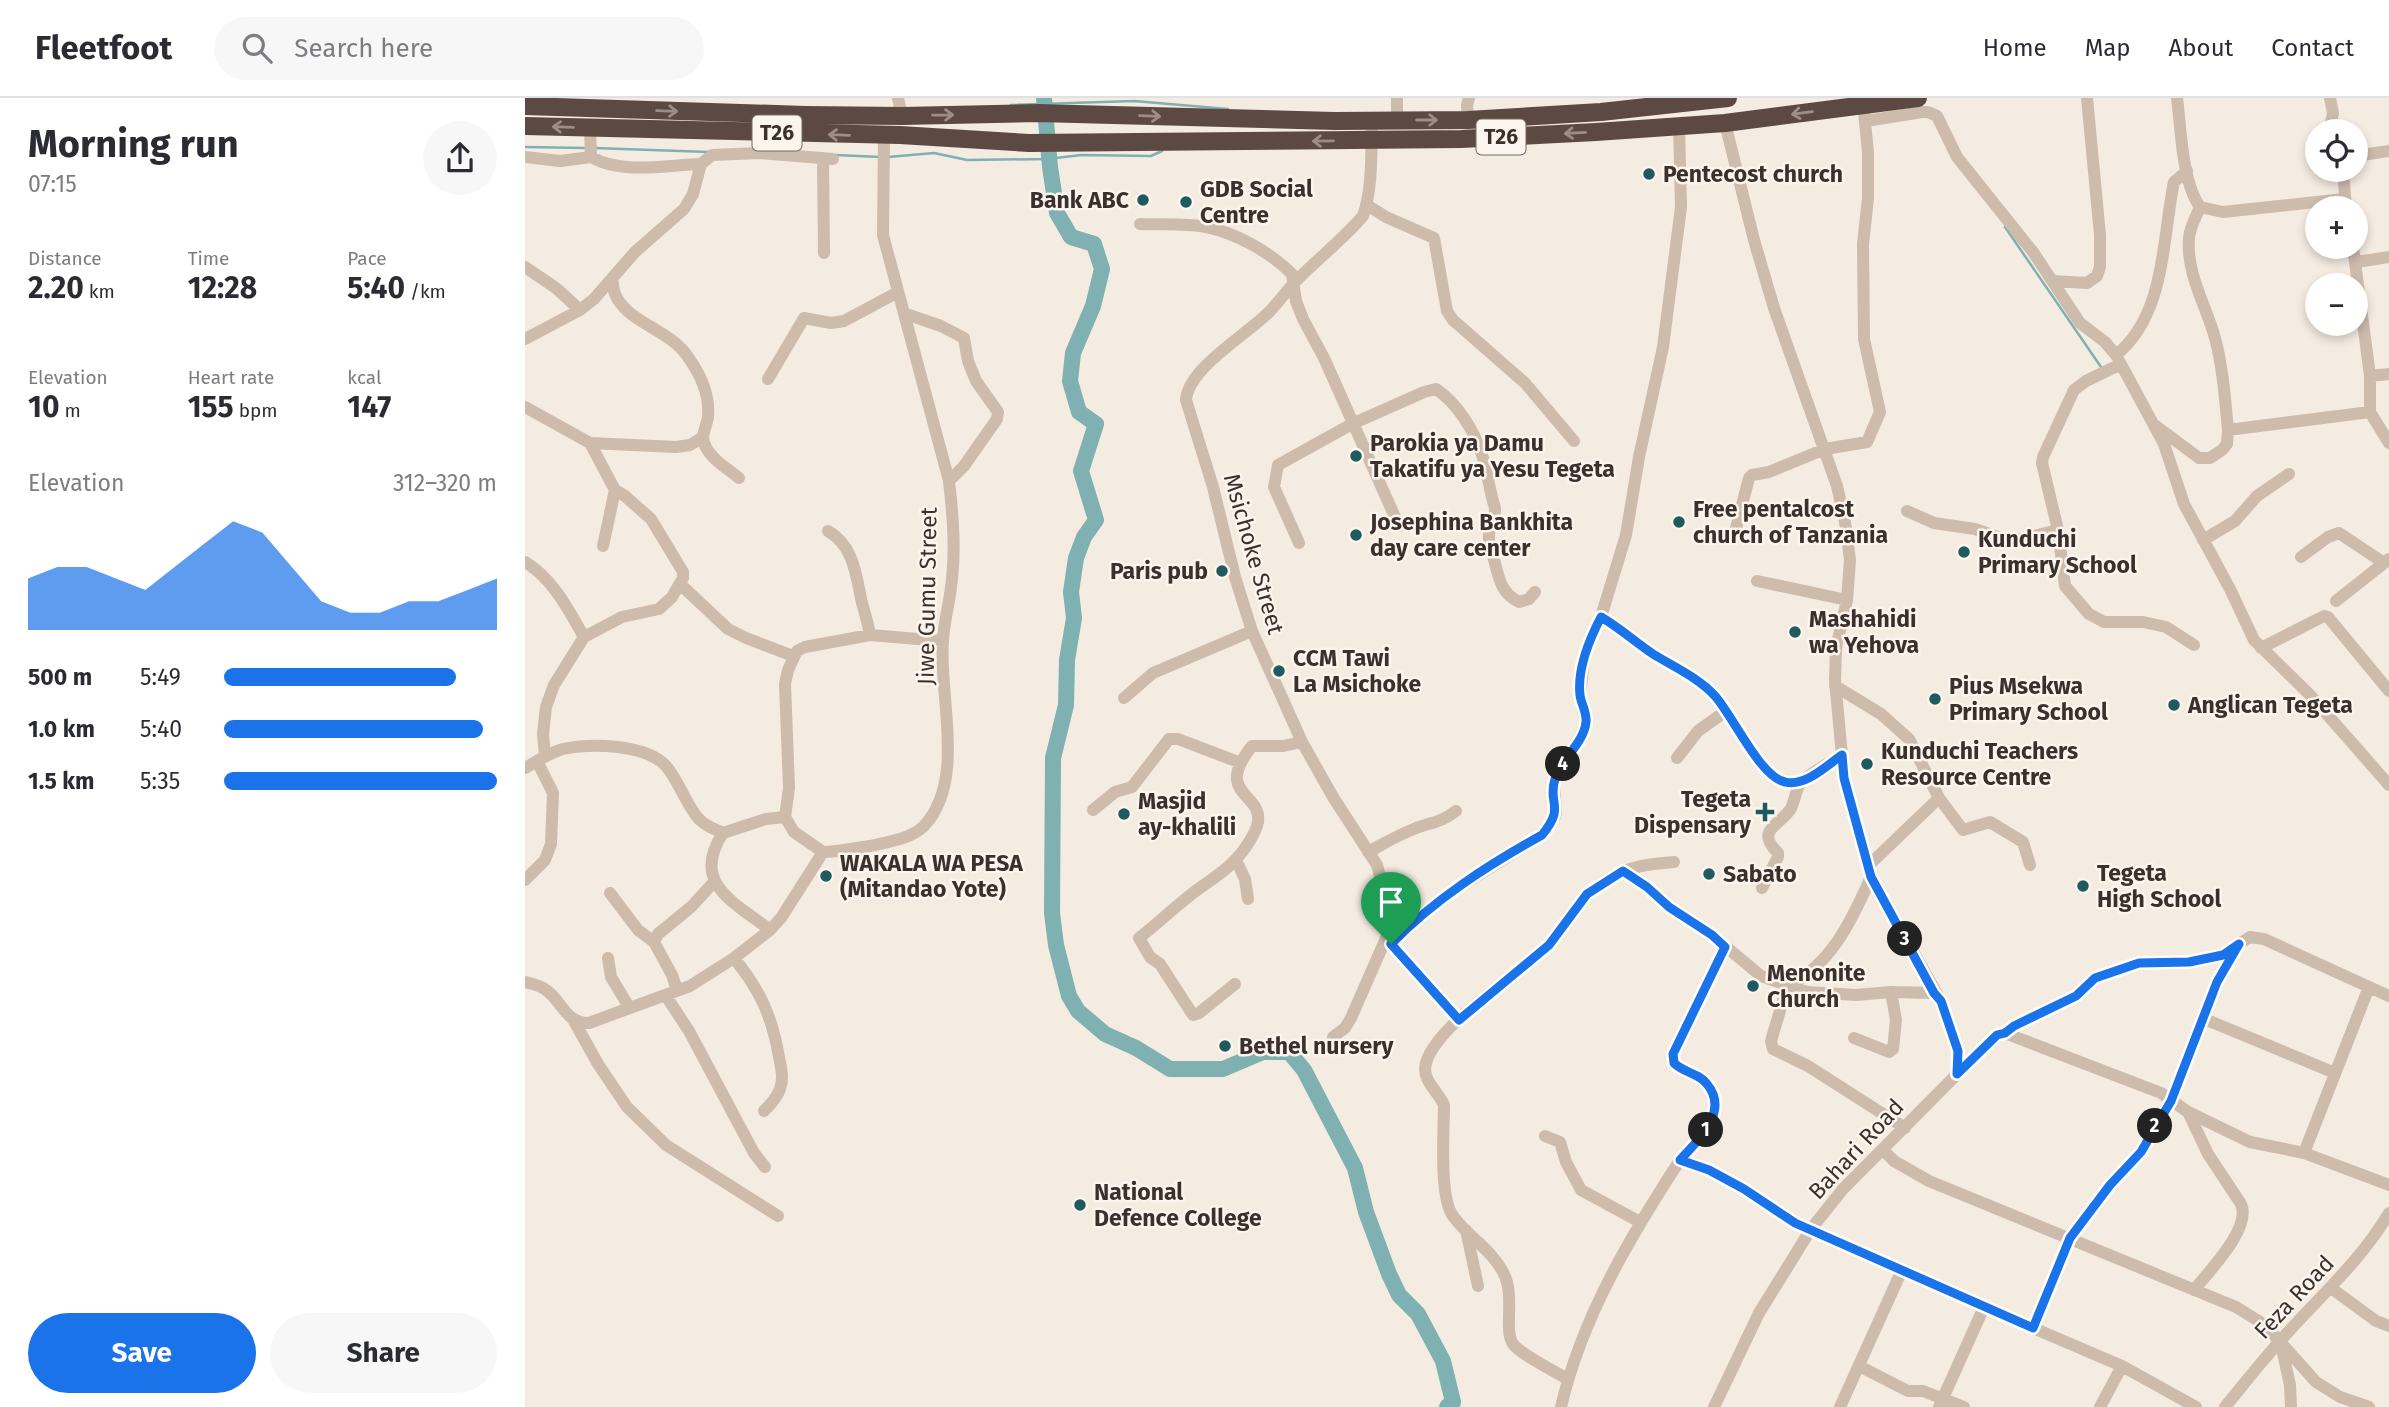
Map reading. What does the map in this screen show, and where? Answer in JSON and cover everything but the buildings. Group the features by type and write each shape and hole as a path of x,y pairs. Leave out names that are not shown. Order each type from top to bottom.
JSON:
{"highway":[{"name":"T26","path":"525,106 622,104 902,116 1031,113 1468,120 1601,112 1728,98"},
{"name":"T26","path":"525,125 900,135 1029,143 1461,139 1864,113 1918,98"}],"street":[{"path":"898,98 902,116"},
{"path":"1397,98 1397,120"},
{"path":"1468,120 1469,98"},
{"path":"2053,281 2087,283 2097,275 2100,267 2100,235 2087,98"},
{"path":"2177,98 2187,171 2193,198 2200,207 2223,212 2305,207"},
{"path":"2330,98 2332,119"},
{"path":"1735,532 1752,475 1769,472 1825,449 1867,442 1880,412 1864,339 1863,244 1868,186 1864,113 1929,112 1937,116 1957,157 2033,252 2080,323 2105,342 2118,360 2164,444 2184,504 2253,640 2310,695 2389,785"},
{"path":"1372,120 1367,205 1386,217 1429,234 1434,239 1447,311 1453,320 1518,377 1574,441"},
{"path":"1725,123 1774,308 1825,449 1845,522 1850,560 1847,600 1836,648 1835,686 1844,778 1870,871 1934,993 1941,1001 1958,1051 1957,1074"},
{"path":"1333,1037 1345,1028 1351,1018 1389,940 1450,893 1542,835 1556,813 1556,776 1586,722 1580,697 1580,680 1590,638 1601,617 1626,535 1663,347 1681,207 1679,125"},
{"path":"590,128 591,158"},
{"name":"Jiwe Gumu Street","path":"823,852 899,839 923,827 939,803 948,758 949,732 942,641 952,584 953,522 949,481 883,235 884,136"},
{"path":"2368,154 2389,150"},
{"path":"526,336 580,310 594,299 652,236 684,209 693,194 701,164 712,155 760,153 828,159 824,253"},
{"path":"525,157 560,161 591,158 603,164 625,167 701,164"},
{"path":"2187,171 2174,182 2153,299 2134,337 2118,360 2074,390 2042,464 2058,530 2065,586 2089,614 2105,622 2143,622 2166,626 2194,645"},
{"name":"Msichoke Street","path":"1367,205 1356,224 1295,283 1267,315 1204,369 1186,391 1187,407 1213,487 1234,577 1252,631 1302,742 1381,876 1389,940"},
{"path":"2151,423 2199,458 2210,458 2227,444 2223,375 2195,284 2190,254 2189,236 2200,207"},
{"path":"1140,224 1202,227 1220,231 1250,244 1286,267 1295,283 1296,301 1303,319 1324,358 1399,526"},
{"path":"2357,262 2389,257"},
{"path":"2356,259 2370,376 2370,412 2389,443"},
{"path":"525,267 556,288 580,310"},
{"path":"612,278 615,294 623,306 686,352 705,387 708,409 703,438 718,462 739,478"},
{"path":"768,379 804,318 831,323 844,321 898,292"},
{"path":"906,314 950,329 964,338 968,361 976,381 998,412 997,419 964,466 949,481"},
{"path":"2370,376 2389,374"},
{"path":"1299,543 1273,487 1278,465 1352,424 1436,389 1449,398 1461,414 1482,453 1495,508 1496,516 1489,532 1500,585 1510,597 1519,602 1529,599 1535,593"},
{"path":"525,407 590,443 676,447 703,438"},
{"path":"2228,430 2370,412"},
{"path":"525,880 545,860 551,844 553,793 535,762 554,685 584,637 622,617 659,609 680,584 683,572 660,531 642,511 615,491 590,443"},
{"path":"2203,540 2235,521 2265,489 2288,474"},
{"path":"603,546 615,491"},
{"path":"1906,511 1934,523 1975,529 2000,538 2021,539 2058,530"},
{"path":"828,531 839,537 847,547 855,567 870,635"},
{"path":"2301,557 2328,537 2339,533 2386,561 2336,601"},
{"path":"525,562 535,568 561,595 584,637"},
{"path":"1758,582 1847,600"},
{"path":"680,584 728,629 793,656"},
{"path":"2262,648 2323,616 2328,617 2389,691"},
{"path":"1601,617 1714,695 1751,750 1777,779 1801,782 1842,755"},
{"path":"1124,698 1153,673 1252,631"},
{"path":"574,1021 589,1023 672,993 701,980 734,958 781,918 823,852 794,832 785,817 789,788 785,684 793,656 805,647 870,635 942,641"},
{"path":"1835,686 1881,714 1909,739 1939,799 1963,830 1990,822 2023,842 2030,865"},
{"path":"1677,758 1698,731 1726,711"},
{"path":"1093,810 1115,792 1132,787 1169,739 1241,764"},
{"path":"1235,984 1193,1015 1160,964 1150,957 1139,938 1236,860 1258,824 1255,808 1238,783 1236,770 1252,746 1283,746 1302,742"},
{"path":"535,762 563,749 610,746 649,754 667,767 697,818 723,833"},
{"path":"1762,888 1778,857 1767,837 1771,828 1790,809 1801,782"},
{"path":"1905,1128 1808,1066 1772,1047 1771,1041 1787,987 1808,975 1850,925 1870,871 1939,799"},
{"path":"1368,852 1414,829 1443,821 1456,811"},
{"path":"770,930 721,891 714,882 711,856 723,833 766,819 785,817"},
{"path":"1236,860 1245,879 1248,899"},
{"path":"1567,1378 1515,1347 1509,1334 1510,1285 1490,1252 1451,1214 1444,1188 1444,1105 1424,1072 1430,1054 1459,1020 1549,945 1587,894 1634,866 1674,862"},
{"path":"1623,871 1647,887 1669,907 1712,935 1761,976 1787,987 1807,992 1856,995 1891,992 1934,993"},
{"path":"654,942 658,934 691,907 714,882"},
{"path":"610,893 638,930 654,942 672,975 672,993 689,1031 754,1153 765,1167"},
{"path":"2033,1328 2070,1238 2110,1185 2141,1152 2171,1101 2217,982 2239,944 2250,937 2264,939 2389,996"},
{"path":"1389,940 1459,1020"},
{"name":"Bahari Road","path":"1714,1407 1759,1313 1811,1229 1843,1189 1993,1038 2076,996 2095,978 2139,963 2189,962 2223,955 2239,944"},
{"path":"1561,1407 1567,1378 1606,1285 1640,1222 1680,1160 1712,1123 1716,1103 1708,1084 1697,1075 1680,1069 1674,1063 1673,1054 1725,947"},
{"path":"608,958 611,977 629,1007"},
{"path":"734,958 764,1002 777,1043 781,1084 779,1092 764,1111"},
{"path":"525,982 549,992 574,1021 598,1064 627,1107 666,1145 778,1216"},
{"path":"2304,1153 2369,987"},
{"path":"1854,1038 1889,1052 1893,1049 1896,1020 1891,992"},
{"path":"2202,1018 2335,1073"},
{"path":"2005,1033 2161,1093 2188,1112 2250,1142 2304,1153 2389,1185"},
{"path":"2188,1112 2208,1154 2241,1204 2244,1214 2236,1235 2194,1290"},
{"path":"1545,1136 1560,1142 1570,1171 1581,1190 1640,1222"},
{"path":"1883,1150 1894,1161 1929,1181 2236,1307 2265,1325 2316,1382 2340,1397 2369,1407"},
{"path":"1680,1160 1709,1170 1744,1189 1795,1223 2122,1366 2196,1407"},
{"name":"Feza Road","path":"2225,1407 2281,1340 2375,1237 2389,1213"},
{"path":"1466,1230 1478,1286"},
{"path":"1840,1407 1902,1270"},
{"path":"2331,1288 2376,1321 2389,1326"},
{"path":"1941,1403 1984,1307"},
{"path":"2281,1340 2290,1385 2291,1407"},
{"path":"1859,1366 1908,1391 1923,1391 1941,1403 1964,1407"},
{"path":"2101,1407 2122,1366"}],"waterway":[{"path":"1044,98 1057,213 1071,237 1094,244 1102,269 1093,306 1073,353 1070,381 1079,412 1096,424 1081,471 1096,520 1084,537 1076,558 1071,592 1074,618 1067,660 1066,705 1053,758 1052,913 1056,945 1069,996 1078,1011 1105,1034 1136,1048 1170,1069 1223,1069 1263,1052 1289,1052 1304,1070 1355,1168 1366,1212 1399,1295 1418,1314 1443,1361 1453,1402 1447,1407"},
{"path":"1011,105 1134,101 1228,109"},
{"path":"525,147 585,148"},
{"path":"594,148 709,152"},
{"path":"888,157 934,153 967,160 1048,159 1081,155 1151,156 1162,151"},
{"path":"835,155 881,157"},
{"path":"2005,227 2101,367"}],"place":[{"name":"Pentecost church","path":"1649,174"},
{"name":"Bank ABC","path":"1143,200"},
{"name":"GDB Social Centre","path":"1186,202"},
{"name":"Parokia ya Damu Takatifu ya Yesu Tegeta","path":"1356,456"},
{"name":"Free pentalcost church of Tanzania","path":"1679,522"},
{"name":"Josephina Bankhita day care center","path":"1356,535"},
{"name":"Kunduchi Primary School","path":"1964,552"},
{"name":"Paris pub","path":"1222,571"},
{"name":"Mashahidi wa Yehova","path":"1795,632"},
{"name":"CCM Tawi La Msichoke","path":"1279,671"},
{"name":"Pius Msekwa Primary School","path":"1935,699"},
{"name":"Anglican Tegeta","path":"2174,705"},
{"name":"Kunduchi Teachers Resource Centre","path":"1867,764"},
{"name":"Tegeta Dispensary","path":"1765,812"},
{"name":"Masjid ay-khalili","path":"1124,814"},
{"name":"Sabato","path":"1709,874"},
{"name":"WAKALA WA PESA (Mitandao Yote)","path":"826,876"},
{"name":"Tegeta High School","path":"2083,886"},
{"name":"Menonite Church","path":"1753,986"},
{"name":"Bethel nursery","path":"1225,1046"},
{"name":"National Defence College","path":"1080,1205"}],"route":[{"path":"1601,617 1714,695 1751,750 1777,779 1801,782 1842,755 1844,778 1871,877 1934,993 1941,1001 1958,1051 1957,1074 1997,1035 2076,996 2095,978 2139,963 2189,962 2223,955 2239,944 2217,982 2171,1101 2141,1152 2110,1185 2070,1238 2033,1328 1795,1223 1744,1189 1709,1170 1680,1160 1712,1123 1716,1103 1708,1084 1697,1075 1680,1069 1674,1063 1673,1054 1725,947 1623,871 1587,894 1549,945 1459,1020 1391,944 1412,923 1450,893 1514,850 1542,835 1549,826 1556,813 1556,776 1586,722 1580,697 1580,680 1590,638 1601,617"}]}
